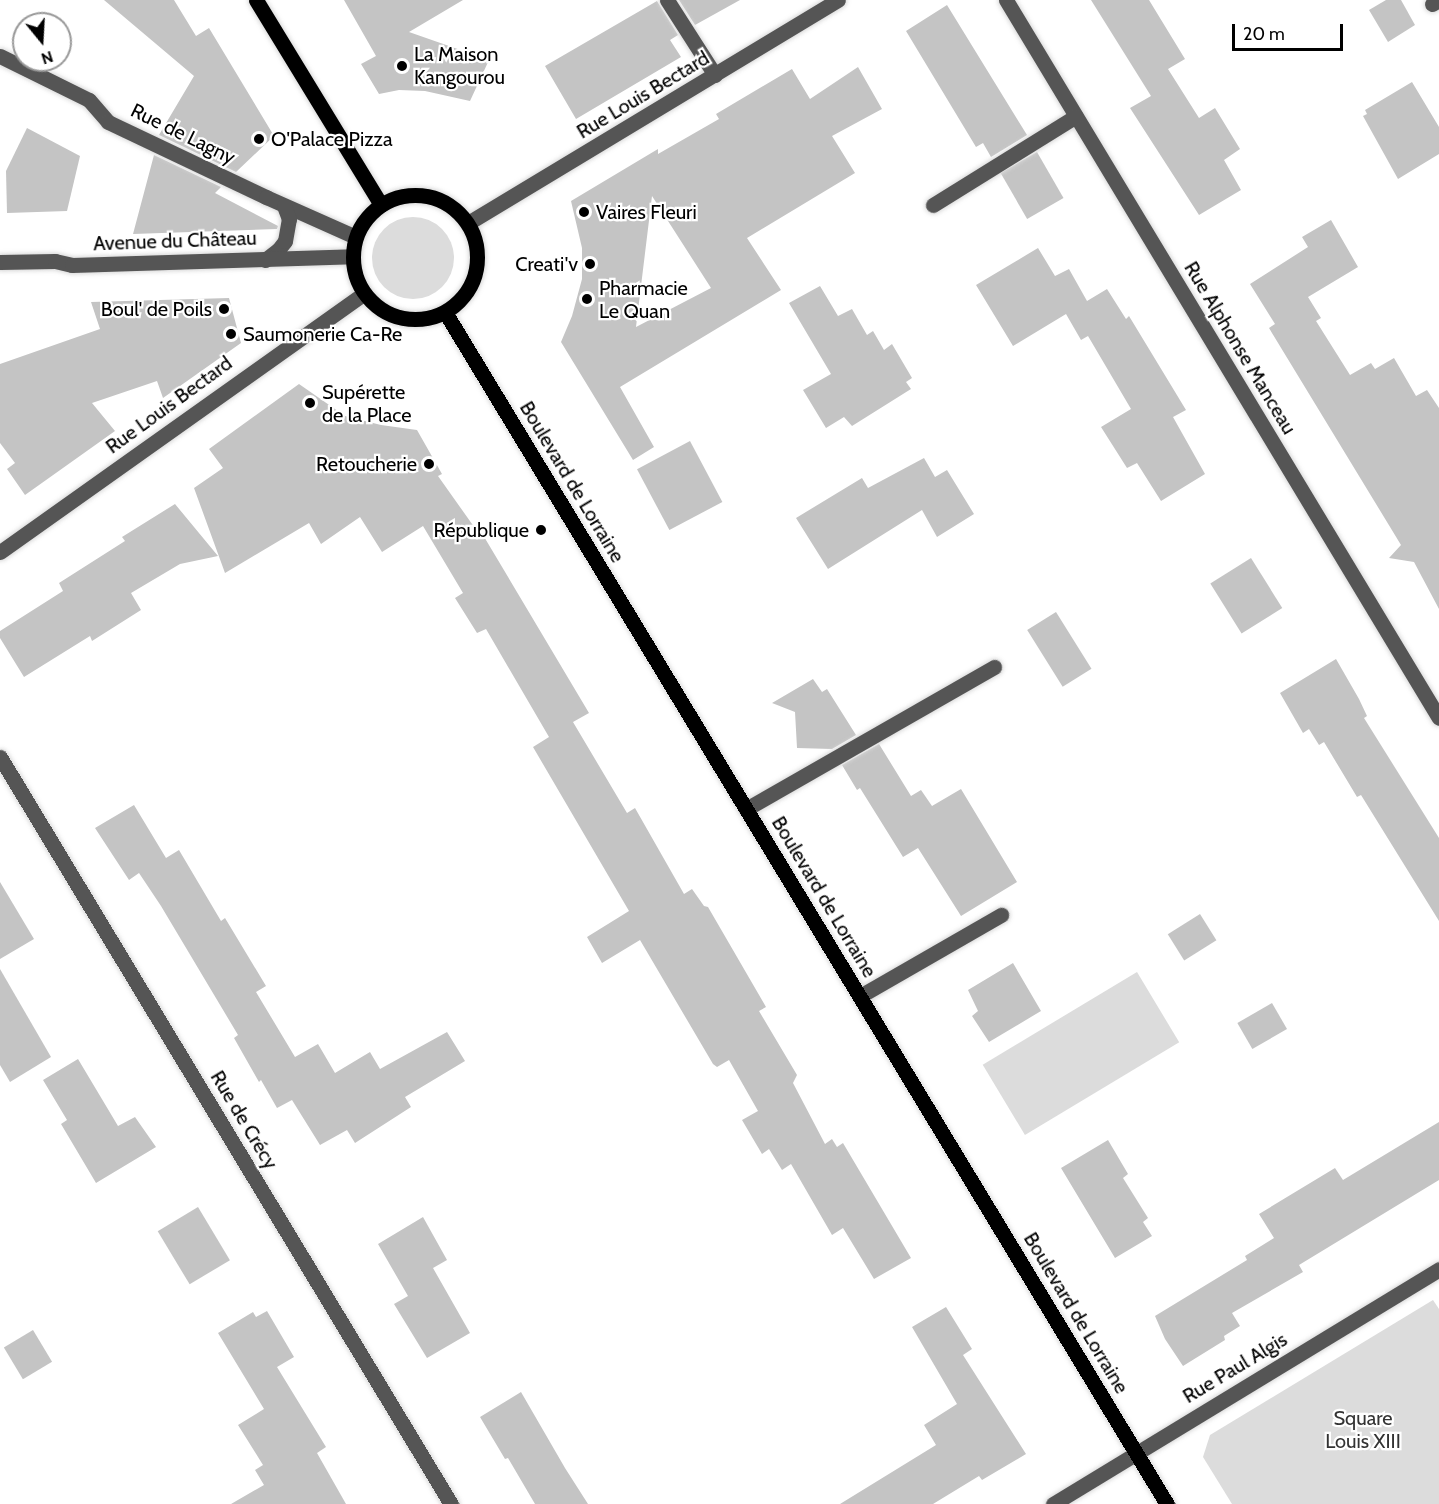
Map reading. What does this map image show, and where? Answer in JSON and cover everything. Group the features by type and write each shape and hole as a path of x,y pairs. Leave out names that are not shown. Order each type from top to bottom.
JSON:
{"main road":[{"path":"256,0 381,205"},
{"path":"419,195 438,199 455,209 468,224 477,242 478,262 473,282 462,299 445,312 428,318 410,319 392,315 376,306 364,292 356,275 353,256 356,237 366,219 381,205 399,196 419,195"},
{"name":"Boulevard de Lorraine","path":"445,312 1167,1504"}],"street":[{"path":"666,0 715,75"},
{"name":"Rue Louis Bectard","path":"468,224 838,0"},
{"name":"Rue Alphonse Manceau","path":"1006,0 1439,717"},
{"name":"Rue de Lagny","path":"0,56 89,99 108,122 356,237"},
{"path":"933,205 1076,116"},
{"path":"265,260 285,241 289,219 285,206"},
{"name":"Avenue du Château","path":"0,262 55,261 72,265 353,256"},
{"name":"Rue Louis Bectard","path":"0,552 364,292"},
{"path":"746,809 994,667"},
{"name":"Rue de Crécy","path":"0,758 451,1504"},
{"path":"860,996 1001,915"},
{"name":"Rue Paul Algis","path":"1053,1504 1439,1269"}],"green space":[{"path":"405,217 421,217 436,224 447,235 454,250 451,274 442,287 421,299 405,299 390,292 379,281 372,266 372,250 379,235 390,224"},
{"path":"1137,972 1179,1042 1025,1135 983,1065"},
{"name":"Square Louis XIII","path":"1433,1300 1439,1309 1439,1504 1232,1504 1203,1457 1210,1435"}],"building":[{"path":"104,0 174,0 196,36 209,28 274,136 236,172 159,135 194,76"},
{"path":"344,0 463,0 409,32 489,60 470,101 425,91 399,90 379,94 361,64 376,56"},
{"path":"679,0 740,0 695,25"},
{"path":"1091,0 1149,0 1185,59 1168,69 1199,118 1215,108 1240,149 1224,160 1241,190 1199,215 1130,108 1151,96"},
{"path":"1386,0 1401,0 1415,25 1388,42 1369,10"},
{"path":"657,1 678,35 670,40 681,57 576,119 545,66"},
{"path":"947,5 1027,135 991,157 983,143 976,147 906,31"},
{"path":"858,67 882,109 832,136 855,173 747,238 781,290 620,387 654,447 633,460 561,342 572,316 582,279 582,248 571,201 658,149 658,154 719,119 716,114 792,69 810,99","holes":["652,196 711,288 636,327"]},
{"path":"1412,82 1439,127 1439,154 1398,179 1363,116 1367,114 1365,110"},
{"path":"27,128 80,156 67,211 7,213 6,171"},
{"path":"1037,152 1064,198 1027,219 1001,173"},
{"path":"154,155 221,187 215,193 278,226 277,229 133,234"},
{"path":"1331,220 1358,267 1308,297 1321,318 1316,321 1350,375 1371,363 1375,369 1394,358 1416,396 1427,390 1439,408 1439,609 1414,562 1389,558 1401,545 1269,328 1275,324 1250,284 1308,247 1302,237"},
{"path":"1038,248 1055,276 1069,269 1087,301 1107,289 1126,319 1129,316 1186,410 1173,417 1205,474 1161,501 1137,463 1127,468 1101,427 1131,409 1088,336 1081,340 1066,314 1013,346 976,285"},
{"path":"820,286 838,316 852,309 867,335 873,331 884,350 892,344 912,378 906,382 911,389 852,426 844,417 826,428 803,390 831,374 789,303"},
{"path":"229,298 241,343 163,398 157,381 92,403 115,431 25,495 7,469 15,463 0,443 0,364 100,329 91,302"},
{"path":"299,384 345,416 381,425 417,430 442,474 438,476 477,531 480,530 589,713 573,722 627,813 635,808 684,894 692,889 704,906 708,907 766,1007 759,1011 797,1075 793,1083 825,1144 832,1139 837,1147 843,1143 911,1258 874,1279 843,1228 832,1235 791,1164 782,1170 769,1149 762,1154 742,1120 758,1111 729,1060 717,1067 713,1064 640,940 602,963 587,937 629,911 533,747 549,737 486,629 477,633 455,598 463,593 423,526 382,552 360,517 321,544 309,523 225,573 194,488 223,468 209,449"},
{"path":"690,441 722,502 669,530 637,469"},
{"path":"924,458 935,477 947,470 974,514 937,537 922,510 828,569 796,518 862,478 868,488"},
{"path":"175,504 218,556 180,564 131,593 141,610 92,641 90,636 24,677 0,638 0,631 63,591 59,583 125,541 122,537"},
{"path":"1251,558 1282,608 1242,633 1210,583"},
{"path":"1056,612 1092,669 1063,687 1027,630"},
{"path":"1336,659 1359,699 1367,716 1364,718 1439,838 1439,921 1361,795 1357,797 1324,742 1319,745 1309,729 1303,733 1280,693"},
{"path":"813,679 822,692 827,689 856,735 832,749 797,748 795,712 772,703"},
{"path":"879,744 911,796 921,790 932,806 961,789 1017,882 961,916 918,848 903,857 860,788 857,790 842,765"},
{"path":"134,805 166,858 179,850 221,921 225,918 266,986 256,992 295,1057 318,1044 335,1073 370,1052 380,1069 447,1032 465,1061 405,1097 411,1107 355,1143 347,1130 320,1145 292,1100 277,1108 261,1080 259,1082 234,1038 238,1035 161,906 139,873 129,880 95,828"},
{"path":"0,882 34,939 0,959"},
{"path":"1200,914 1216,940 1184,960 1168,934"},
{"path":"1013,963 1041,1011 989,1042 972,1016 978,1011 968,990"},
{"path":"0,969 51,1057 10,1082 0,1065"},
{"path":"1272,1003 1287,1029 1252,1049 1237,1023"},
{"path":"78,1059 118,1126 135,1117 156,1147 96,1183 61,1124 67,1120 43,1080"},
{"path":"1439,1122 1439,1180 1299,1265 1303,1272 1232,1313 1240,1326 1224,1336 1225,1340 1183,1366 1165,1339 1155,1316 1247,1260 1245,1256 1274,1238 1259,1214 1335,1168 1343,1180"},
{"path":"1108,1140 1128,1174 1123,1178 1148,1218 1143,1222 1152,1236 1115,1258 1061,1168"},
{"path":"198,1207 230,1260 190,1284 158,1231"},
{"path":"423,1217 447,1260 433,1268 470,1333 427,1358 394,1304 408,1296 378,1244"},
{"path":"946,1307 972,1349 963,1355 1026,1454 982,1480 979,1476 933,1504 840,1504 936,1445 924,1425 957,1404 912,1327"},
{"path":"267,1311 294,1357 277,1367 326,1447 317,1453 346,1504 231,1504 264,1485 255,1470 263,1465 238,1425 264,1409 218,1333 253,1312 256,1317"},
{"path":"33,1330 52,1362 23,1379 4,1348"},
{"path":"521,1392 588,1504 535,1504 508,1458 505,1459 480,1417"}],"place":[{"name":"La Maison Kangourou","path":"402,66"},
{"name":"O'Palace Pizza","path":"259,139"},
{"name":"Vaires Fleuri","path":"584,212"},
{"name":"Creati'v","path":"590,264"},
{"name":"Pharmacie Le Quan","path":"587,299"},
{"name":"Boul' de Poils","path":"224,309"},
{"name":"Saumonerie Ca-Re","path":"231,334"},
{"name":"Supérette de la Place","path":"310,403"},
{"name":"Retoucherie","path":"429,464"},
{"name":"République","path":"541,530"}]}
